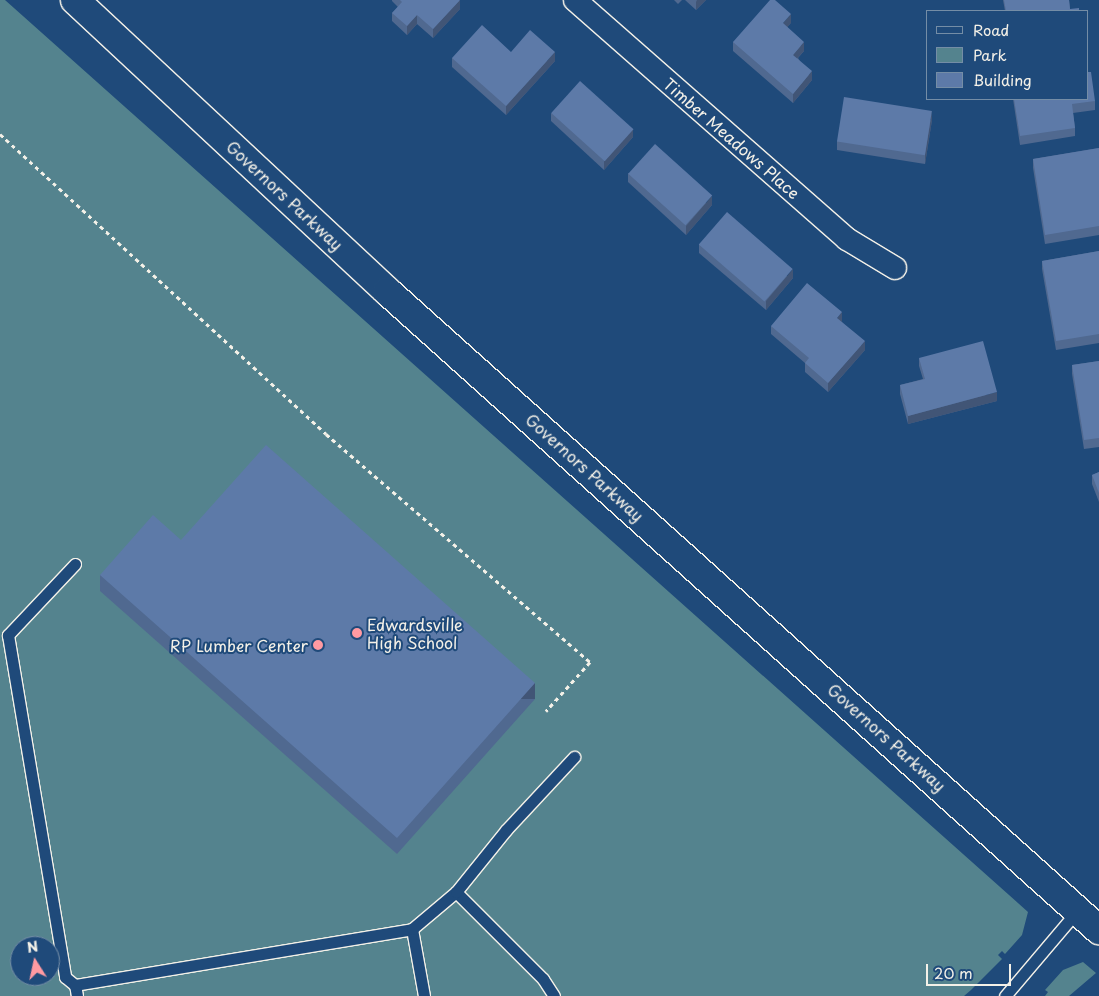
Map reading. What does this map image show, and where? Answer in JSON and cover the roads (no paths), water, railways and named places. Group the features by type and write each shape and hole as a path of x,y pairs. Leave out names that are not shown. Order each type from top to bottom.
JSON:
{"main road":[{"name":"Governors Parkway","path":"75,0 387,291 1099,930"}],"street":[{"name":"Timber Meadows Place","path":"575,0 847,239 895,268"}],"lane":[{"path":"75,564 8,635 65,977 76,991 412,929 456,892 506,830 574,757"},
{"path":"456,892 543,979 554,996"},
{"path":"1005,996 1077,911"},
{"path":"412,929 424,996"}],"place":[{"name":"Edwardsville High School","path":"357,633"},
{"name":"RP Lumber Center","path":"318,645"}]}
